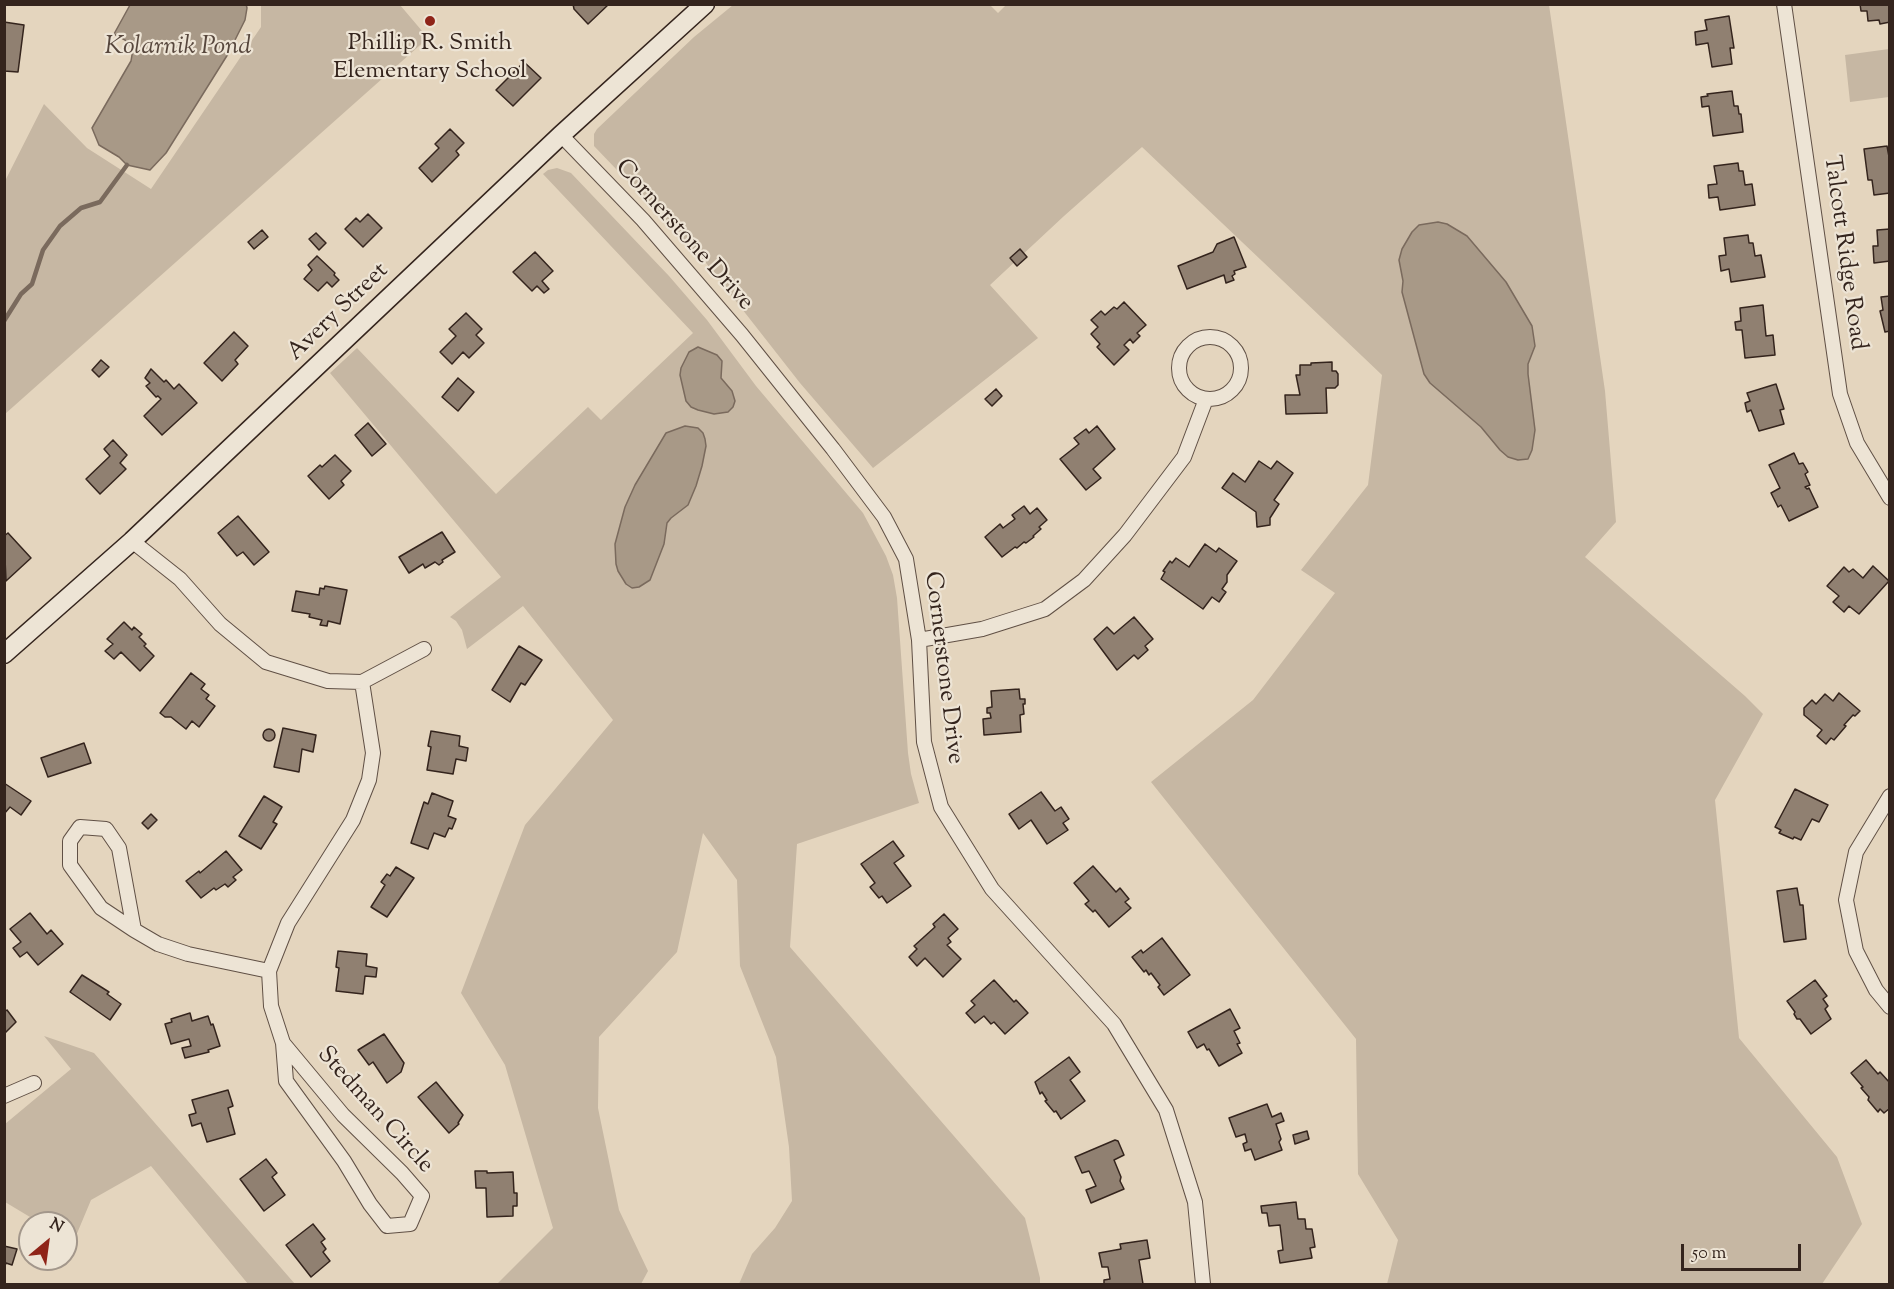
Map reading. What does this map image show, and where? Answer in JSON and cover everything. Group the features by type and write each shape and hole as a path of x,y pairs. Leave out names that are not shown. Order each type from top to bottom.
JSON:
{"main road":[{"name":"Avery Street","path":"4,654 132,541 561,135 705,4"}],"street":[{"name":"Talcott Ridge Road","path":"1784,4 1840,394 1857,443 1890,498"},
{"name":"Cornerstone Drive","path":"561,135 643,220 742,335 884,517 906,559 919,640 924,742 941,807 992,889 1114,1024 1166,1110 1195,1202 1203,1284"},
{"path":"1213,337 1223,339 1235,349 1240,359 1241,375 1236,385 1227,394 1217,399 1206,399 1190,393 1183,385 1179,375 1179,363 1182,352 1190,343 1200,338 1213,337"},
{"path":"919,640 982,629 1045,609 1084,580 1125,535 1184,457 1206,399"},
{"path":"132,541 180,579 220,624 266,662 328,681 362,682 424,649"},
{"name":"Stedman Circle","path":"283,1043 344,1115 422,1196 410,1224 387,1226 370,1204 344,1161 286,1081 283,1043 271,1006 269,971 288,923 353,820 369,780 373,753 362,682"},
{"path":"1890,796 1856,852 1846,900 1856,951 1876,990 1890,1006"},
{"path":"134,930 119,848 106,829 80,827 70,841 70,866 101,908 134,930 158,944 188,954 269,971"},
{"path":"4,1096 34,1083"}],"shaded area":[{"path":"989,4 998,13 1007,4 1549,5 1605,391 1616,522 1585,557 1763,714 1715,800 1739,1038 1837,1157 1862,1224 1822,1284 1387,1284 1398,1240 1358,1174 1356,1039 1151,782 1253,700 1335,593 1301,570 1368,485 1382,375 1142,147 990,285 1038,338 873,468 800,383 706,263 594,146 594,134 597,129 694,37 733,5"},
{"path":"261,5 400,5 428,38 5,414 5,181 44,104 87,148 151,189 261,27"},
{"path":"1889,49 1889,97 1850,102 1845,55"},
{"path":"557,168 571,173 669,276 707,320 756,386 863,513 886,556 893,575 897,598 908,753 919,803 797,844 790,947 1025,1218 1040,1284 739,1284 752,1254 775,1228 792,1201 789,1147 776,1057 740,966 737,880 703,833 677,952 599,1037 598,1108 619,1210 648,1271 641,1284 497,1284 553,1228 505,1065 461,993 525,825 613,720 523,606 467,649 462,630 450,617 501,577 330,373 357,348 496,494 588,407 601,420 693,333 543,174"},
{"path":"44,1036 94,1053 295,1284 248,1284 151,1166 91,1200 78,1231 78,1211 20,1211 5,1202 5,1124 71,1069"}],"water":[{"name":"Kolarnik Pond","path":"246,4 247,8 245,20 228,54 166,153 150,170 127,165 119,157 99,145 92,128 131,61 133,49 125,40 114,34 130,5"},
{"path":"1438,222 1447,224 1467,236 1506,282 1532,326 1535,346 1528,364 1528,374 1535,430 1528,459 1518,460 1508,457 1481,427 1430,383 1424,374 1402,292 1403,281 1399,260 1402,249 1419,225"},
{"path":"698,347 717,355 722,361 721,378 732,391 735,401 728,412 714,414 698,410 686,401 680,375 681,368 689,352"},
{"path":"685,426 698,428 705,439 706,446 696,486 688,505 667,523 664,544 650,580 639,587 632,588 626,584 616,564 615,544 625,507 635,485 666,433"}],"building":[{"path":"573,4 609,4 588,24 574,9"},
{"path":"1860,4 1890,4 1890,22 1880,24 1879,20 1868,21 1867,11 1861,11"},
{"path":"1729,16 1734,48 1730,48 1732,64 1712,67 1708,43 1696,45 1695,32 1707,30 1705,20"},
{"path":"4,22 24,25 18,72 4,71"},
{"path":"524,62 541,78 513,106 496,90"},
{"path":"1732,91 1734,106 1738,106 1739,114 1741,114 1743,132 1713,136 1709,106 1702,107 1701,97 1708,96 1707,94"},
{"path":"450,129 464,143 456,151 459,155 432,182 419,168 439,148 435,144"},
{"path":"1887,146 1890,162 1890,193 1874,195 1872,180 1868,180 1864,149"},
{"path":"1738,163 1739,171 1743,171 1745,185 1752,184 1755,205 1720,210 1718,197 1709,198 1708,185 1717,184 1714,166"},
{"path":"368,214 382,228 363,247 345,229 356,218 360,222"},
{"path":"1890,229 1890,261 1874,263 1873,246 1878,246 1877,230"},
{"path":"262,230 268,237 254,249 248,242"},
{"path":"316,233 326,243 319,250 309,239"},
{"path":"1748,235 1749,243 1753,243 1755,256 1761,255 1765,277 1731,282 1729,269 1721,271 1719,256 1726,255 1724,238"},
{"path":"1234,237 1246,267 1234,271 1235,274 1232,276 1234,280 1226,283 1224,275 1187,289 1178,266 1213,252 1217,244"},
{"path":"1020,249 1027,257 1017,266 1010,258"},
{"path":"535,252 553,271 542,281 549,289 544,293 537,286 532,291 513,272"},
{"path":"317,256 339,280 332,287 327,282 318,291 304,279 312,270 308,265"},
{"path":"1890,296 1890,331 1885,332 1880,311 1883,310 1881,297"},
{"path":"1124,302 1146,325 1137,333 1140,336 1133,343 1130,339 1124,345 1129,350 1114,365 1097,347 1100,344 1091,334 1098,327 1091,320 1101,311 1105,315 1114,307 1117,309"},
{"path":"1763,305 1766,336 1773,335 1775,355 1745,358 1742,330 1736,330 1735,322 1741,321 1740,308"},
{"path":"466,313 482,329 476,335 484,343 469,358 463,352 452,364 440,352 456,336 449,329"},
{"path":"234,332 248,346 235,360 238,364 222,381 204,363"},
{"path":"101,360 109,367 99,377 92,370"},
{"path":"1332,362 1332,371 1338,374 1338,385 1335,388 1326,388 1327,413 1286,414 1285,395 1300,395 1296,375 1300,375 1300,365"},
{"path":"151,369 174,389 179,384 197,403 162,435 144,416 161,399 146,386 150,383 145,378"},
{"path":"458,378 474,392 458,411 442,397"},
{"path":"1776,384 1784,409 1780,410 1784,424 1759,431 1751,410 1747,412 1745,403 1750,401 1747,393"},
{"path":"996,389 1002,396 992,406 985,399"},
{"path":"368,423 386,444 372,456 355,435"},
{"path":"1097,426 1115,449 1093,469 1101,478 1086,490 1060,459 1079,444 1074,438 1086,429 1089,433"},
{"path":"113,440 127,455 120,463 126,469 100,494 86,479 110,456 104,449"},
{"path":"1794,453 1799,464 1803,463 1808,472 1805,474 1810,485 1805,487 1809,488 1818,507 1789,521 1781,505 1778,507 1771,493 1780,488 1769,465"},
{"path":"335,455 351,471 341,481 344,485 329,499 308,476"},
{"path":"1259,461 1271,469 1277,461 1293,473 1274,500 1279,504 1270,518 1270,525 1257,527 1256,512 1222,488 1233,473 1245,482"},
{"path":"1024,506 1030,514 1037,508 1047,520 1039,527 1041,529 1034,537 1002,557 985,537 1000,524 1003,528 1015,519 1012,515"},
{"path":"238,516 269,552 254,565 243,552 237,556 218,533"},
{"path":"442,532 455,552 442,560 443,562 439,565 435,562 425,568 423,564 409,573 399,557"},
{"path":"8,533 31,558 6,581 4,536"},
{"path":"1205,544 1216,552 1219,548 1237,561 1227,575 1227,582 1222,589 1226,592 1219,602 1212,597 1203,609 1161,579 1170,561 1172,563 1176,558 1189,567"},
{"path":"1873,566 1889,581 1859,614 1849,606 1844,612 1833,602 1839,596 1827,586 1844,567 1849,572 1853,569 1863,578"},
{"path":"325,586 347,590 340,624 328,621 327,626 320,625 322,620 309,617 310,614 292,611 296,591 319,595 320,588 324,589"},
{"path":"1134,617 1153,639 1145,646 1148,650 1138,659 1134,655 1117,670 1094,639 1107,627 1114,634"},
{"path":"124,622 132,630 134,627 142,634 139,637 154,656 140,671 121,652 114,659 105,651 113,644 107,639"},
{"path":"519,646 542,660 525,685 521,683 510,702 492,690"},
{"path":"191,673 205,684 201,689 209,695 206,699 215,706 199,727 192,721 186,729 171,717 165,717 160,713"},
{"path":"1019,689 1020,699 1025,699 1024,714 1020,715 1021,732 984,735 983,719 991,718 990,713 987,713 987,708 992,707 991,691"},
{"path":"1839,693 1860,711 1844,725 1846,726 1834,740 1831,738 1826,744 1817,736 1822,730 1804,715 1804,708 1812,700 1816,704 1825,694 1833,701"},
{"path":"283,728 316,735 313,752 302,749 299,772 274,767"},
{"path":"271,729 275,735 271,741 267,741 263,733"},
{"path":"431,731 460,736 459,746 468,748 466,761 456,759 453,774 427,770"},
{"path":"84,743 91,763 48,777 41,758"},
{"path":"4,783 31,801 21,815 10,807 4,814"},
{"path":"1795,789 1828,805 1819,822 1812,819 1801,840 1779,833 1781,830 1775,827"},
{"path":"1041,792 1055,811 1061,807 1069,819 1063,823 1068,830 1047,844 1031,820 1019,829 1009,814"},
{"path":"432,793 453,801 448,816 456,819 452,829 449,828 445,837 434,833 428,849 411,843 424,802 428,804"},
{"path":"264,796 282,807 273,822 277,824 261,849 239,836"},
{"path":"151,814 157,820 148,829 142,823"},
{"path":"893,841 904,856 894,863 911,886 887,903 882,896 879,898 870,887 875,883 861,864"},
{"path":"226,851 242,870 233,877 236,880 228,887 225,884 216,890 214,888 201,898 186,881 199,871 200,873"},
{"path":"1093,866 1116,892 1120,888 1129,899 1125,902 1131,908 1109,927 1095,910 1093,912 1085,904 1089,901 1074,883"},
{"path":"396,867 414,878 387,917 371,907 385,885 381,882 387,874 390,876"},
{"path":"1797,888 1800,905 1803,905 1806,939 1784,942 1777,891"},
{"path":"30,913 47,934 51,930 63,944 38,965 27,952 20,957 13,948 21,942 10,929"},
{"path":"944,914 958,929 948,938 951,942 947,945 961,959 943,977 925,958 917,966 909,957 917,949 914,946 935,927 933,924"},
{"path":"1162,938 1190,975 1164,995 1151,973 1149,975 1146,970 1144,972 1132,957 1141,950 1143,953"},
{"path":"338,951 367,954 366,966 377,968 376,977 365,976 363,994 336,991 339,968 336,967"},
{"path":"82,975 109,992 107,994 121,1004 110,1020 70,992"},
{"path":"994,980 1014,1002 1016,1000 1028,1013 1005,1034 994,1022 991,1024 984,1016 975,1023 966,1013 975,1005 971,1001"},
{"path":"1815,980 1827,996 1823,999 1828,1006 1825,1009 1831,1019 1811,1034 1800,1019 1797,1019 1787,1001"},
{"path":"1230,1009 1240,1028 1234,1031 1242,1053 1219,1066 1204,1044 1197,1048 1188,1032"},
{"path":"7,1010 16,1022 4,1034 4,1012"},
{"path":"190,1013 192,1021 208,1016 220,1046 208,1050 209,1052 185,1058 182,1048 191,1046 189,1039 171,1044 165,1024 172,1022 171,1019"},
{"path":"384,1034 404,1063 401,1072 387,1083 373,1062 369,1065 358,1050"},
{"path":"1069,1057 1080,1072 1070,1080 1085,1101 1061,1119 1045,1101 1047,1100 1042,1092 1040,1094 1035,1082"},
{"path":"1866,1060 1878,1074 1880,1072 1890,1083 1890,1108 1884,1113 1880,1109 1878,1112 1868,1100 1869,1097 1861,1088 1863,1087 1851,1073"},
{"path":"436,1082 463,1115 459,1124 449,1133 418,1097"},
{"path":"228,1090 233,1106 228,1108 235,1134 207,1142 201,1123 192,1126 189,1115 196,1113 192,1100"},
{"path":"1267,1104 1272,1117 1281,1113 1284,1121 1276,1124 1282,1150 1255,1160 1251,1149 1245,1151 1243,1144 1247,1142 1245,1134 1236,1137 1229,1118"},
{"path":"1307,1131 1309,1139 1295,1144 1293,1135"},
{"path":"1115,1140 1118,1141 1124,1155 1114,1160 1124,1189 1091,1203 1086,1190 1096,1186 1089,1171 1082,1173 1075,1157"},
{"path":"266,1159 277,1173 272,1177 285,1195 264,1211 240,1179"},
{"path":"475,1171 513,1172 517,1206 513,1206 513,1216 487,1217 486,1188 476,1188"},
{"path":"1296,1202 1298,1219 1305,1219 1306,1229 1312,1229 1315,1247 1310,1248 1312,1258 1280,1263 1278,1251 1283,1250 1280,1225 1269,1226 1267,1213 1262,1213 1261,1206"},
{"path":"313,1224 325,1239 321,1242 326,1249 323,1252 330,1261 311,1277 286,1245"},
{"path":"1147,1240 1150,1258 1139,1260 1143,1284 1104,1284 1104,1280 1110,1279 1108,1267 1102,1267 1099,1253 1121,1249 1120,1244"},
{"path":"4,1246 17,1249 12,1265 6,1263 4,1269"}],"waterway":[{"path":"4,321 21,294 32,284 43,250 60,226 81,208 100,202 127,165"}],"place":[{"name":"Phillip R. Smith Elementary School","path":"430,21"}]}
